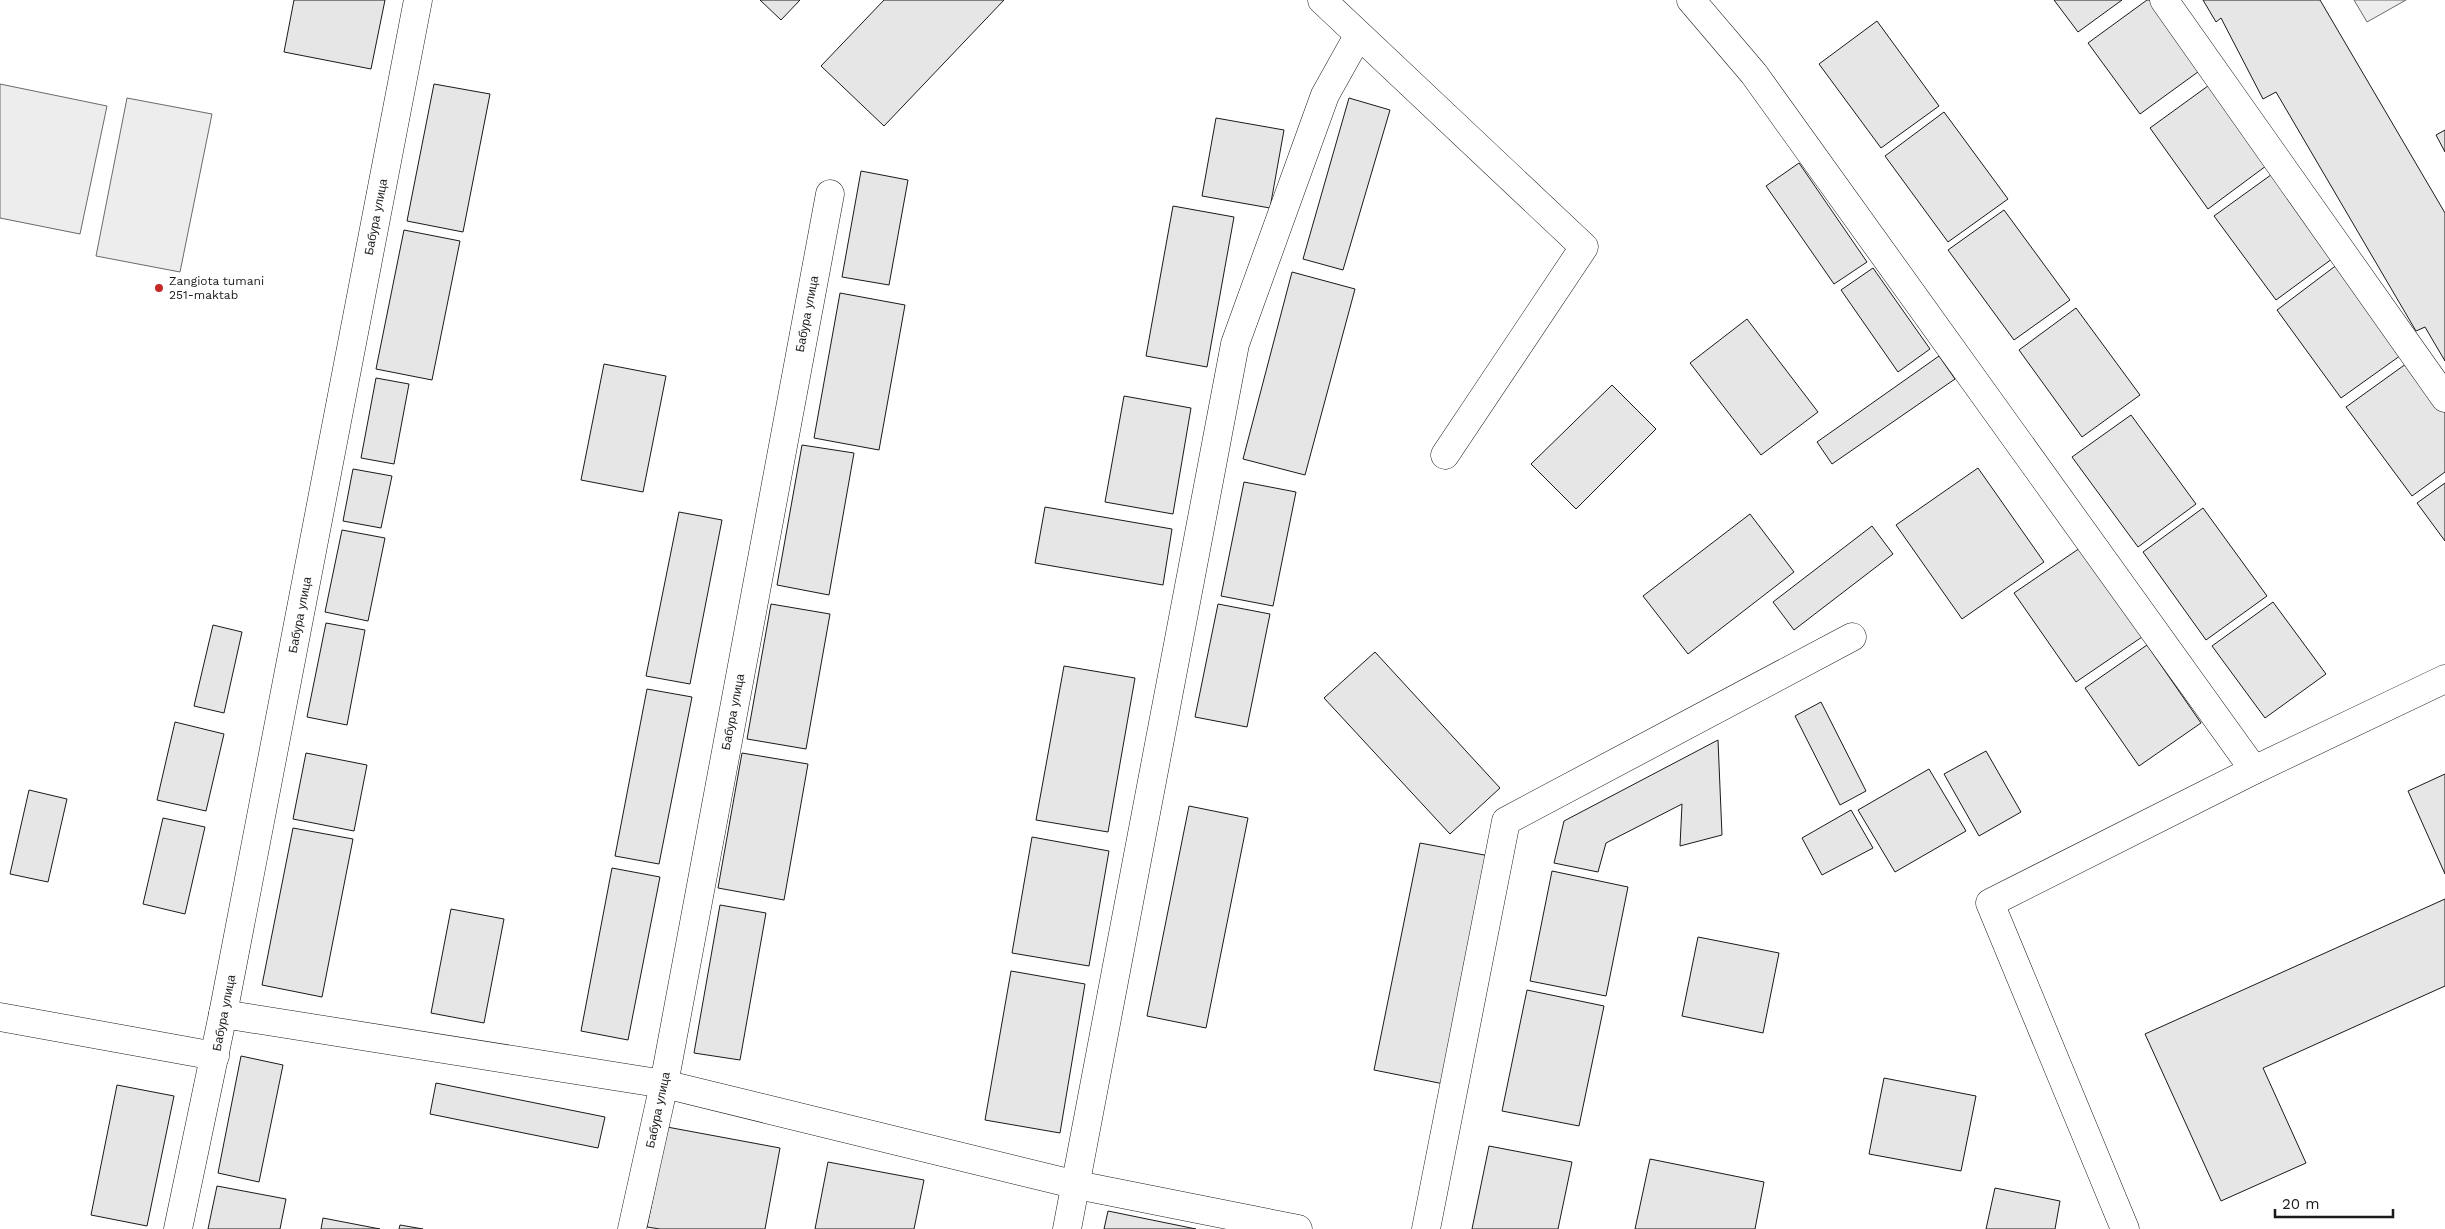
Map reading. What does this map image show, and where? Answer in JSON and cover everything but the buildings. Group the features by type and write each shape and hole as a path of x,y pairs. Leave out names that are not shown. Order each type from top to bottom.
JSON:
{"street":[{"name":"Бабура улица","path":"178,1229 224,1014 418,0"},
{"path":"1322,0 1584,247 1445,455"},
{"path":"1691,0 1754,74 2254,770"},
{"path":"2164,0 2445,398"},
{"path":"1067,1229 1077,1185 1234,344 1325,95 1358,36"},
{"name":"Бабура улица","path":"632,1229 664,1084 830,194"},
{"path":"1426,1229 1506,821 1852,637"},
{"path":"2125,1229 1990,903 2254,770 2445,679"},
{"path":"224,1014 664,1084 1077,1185 1298,1229"},
{"path":"0,1016 215,1056"}],"shaded area":[{"path":"2354,0 2406,0 2367,22"},
{"path":"0,84 107,106 80,234 0,218"},
{"path":"127,98 212,114 180,272 96,256"}],"place":[{"name":"Zangiota tumani 251-maktab","path":"159,288"}]}
